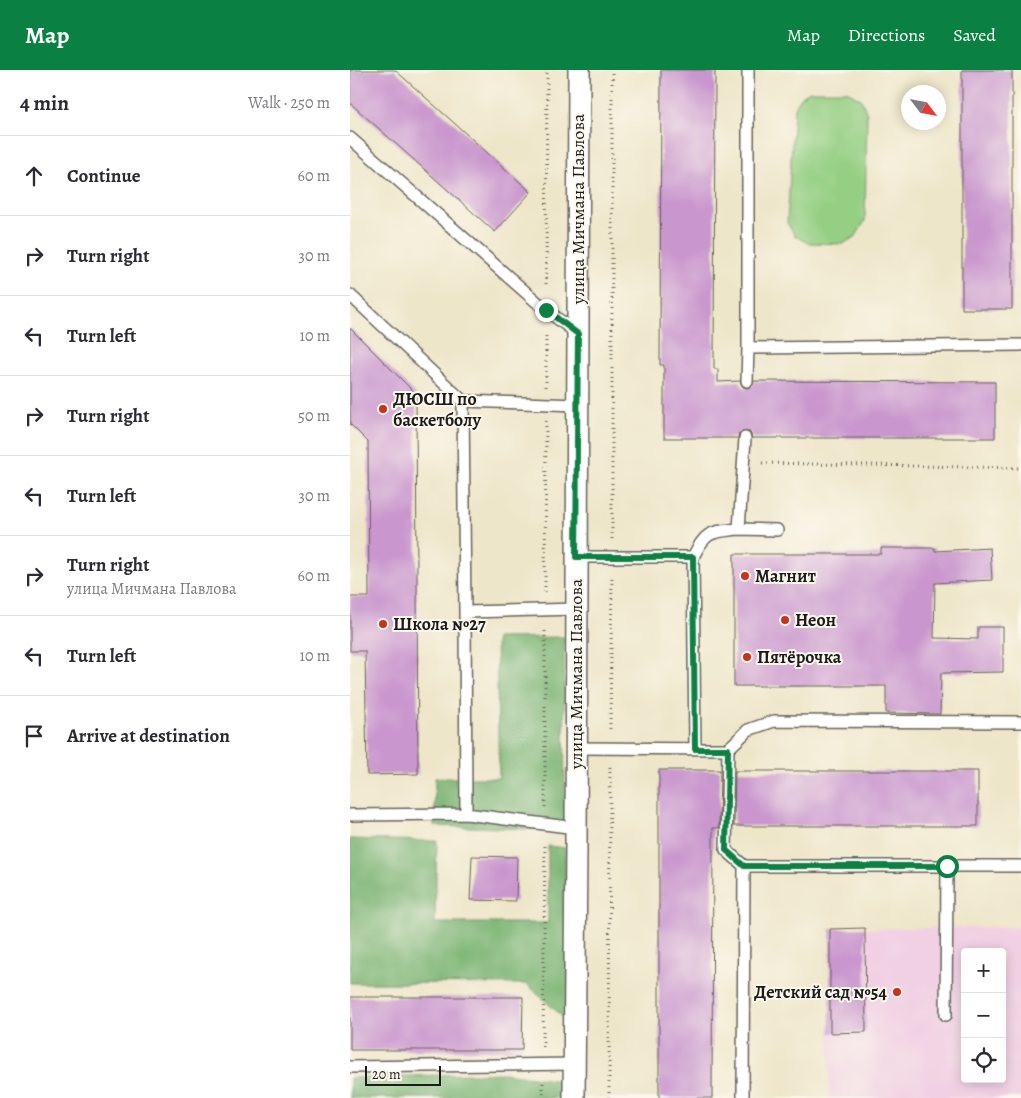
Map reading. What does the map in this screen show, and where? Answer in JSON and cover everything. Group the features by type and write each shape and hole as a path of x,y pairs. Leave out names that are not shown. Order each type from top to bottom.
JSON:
{"street":[{"name":"улица Мичмана Павлова","path":"574,74 578,334 574,1098"}],"lane":[{"path":"746,381 748,348 748,70"},
{"path":"350,138 546,310 578,334"},
{"path":"350,295 463,402 577,405"},
{"path":"748,348 1021,345"},
{"path":"463,402 466,814"},
{"path":"739,529 745,438"},
{"path":"695,749 693,557 700,544 711,532 739,529 777,530"},
{"path":"576,557 693,557"},
{"path":"466,612 576,609"},
{"path":"576,748 728,749 748,730 774,721 1021,722"},
{"path":"728,749 726,850 744,866 1021,866"},
{"path":"350,815 466,814 576,828"},
{"path":"744,866 744,1098"},
{"path":"946,1015 947,866"},
{"path":"350,1067 574,1064"}],"path":[{"path":"543,1098 547,70"},
{"path":"609,1098 612,70"},
{"path":"743,463 1021,468"}],"shaded area":[{"name":"Детский сад №54","path":"1021,927 1021,1098 829,1098 830,929"}],"green space":[{"path":"809,91 847,91 861,99 867,114 865,221 856,236 843,244 808,243 795,236 787,223 794,110 800,97"},
{"path":"564,637 565,830 434,826 435,778 499,778 496,638"},
{"path":"350,839 437,841 435,923 548,923 548,846 565,848 569,1023 527,984 350,983"},
{"path":"504,1073 568,1082 568,1098 350,1098 350,1078"}],"building":[{"path":"350,70 395,70 531,192 495,232 350,103"},
{"path":"661,70 715,70 714,369 718,369 718,382 740,381 743,387 747,388 753,385 754,381 995,382 995,438 752,438 750,432 745,431 739,433 738,438 664,438 664,365 660,365"},
{"path":"962,70 1012,70 1012,309 962,309"},
{"name":"Школа №27","path":"350,328 416,394 418,774 367,775 365,651 350,651 350,597 369,597 368,442 350,424"},
{"path":"881,548 935,548 935,551 990,548 992,580 935,583 934,638 978,639 978,627 1003,627 1003,672 941,673 940,714 886,713 886,686 734,686 734,554 881,554"},
{"path":"659,770 720,770 719,828 713,828 712,1098 659,1098"},
{"path":"735,771 978,771 978,826 734,826"},
{"path":"472,856 517,857 516,901 470,900"},
{"path":"865,928 866,1032 830,1033 830,929"},
{"path":"350,997 523,997 522,1050 350,1050"}],"place":[{"name":"ДЮСШ по баскетболу","path":"383,409"},
{"name":"Магнит","path":"745,576"},
{"name":"Неон","path":"785,620"},
{"name":"Школа №27","path":"383,624"},
{"name":"Пятёрочка","path":"747,657"},
{"name":"Детский сад №54","path":"897,992"}],"route":[{"path":"546,310 578,334 576,557 693,557 695,749 728,749 726,850 744,866 947,866"}]}
